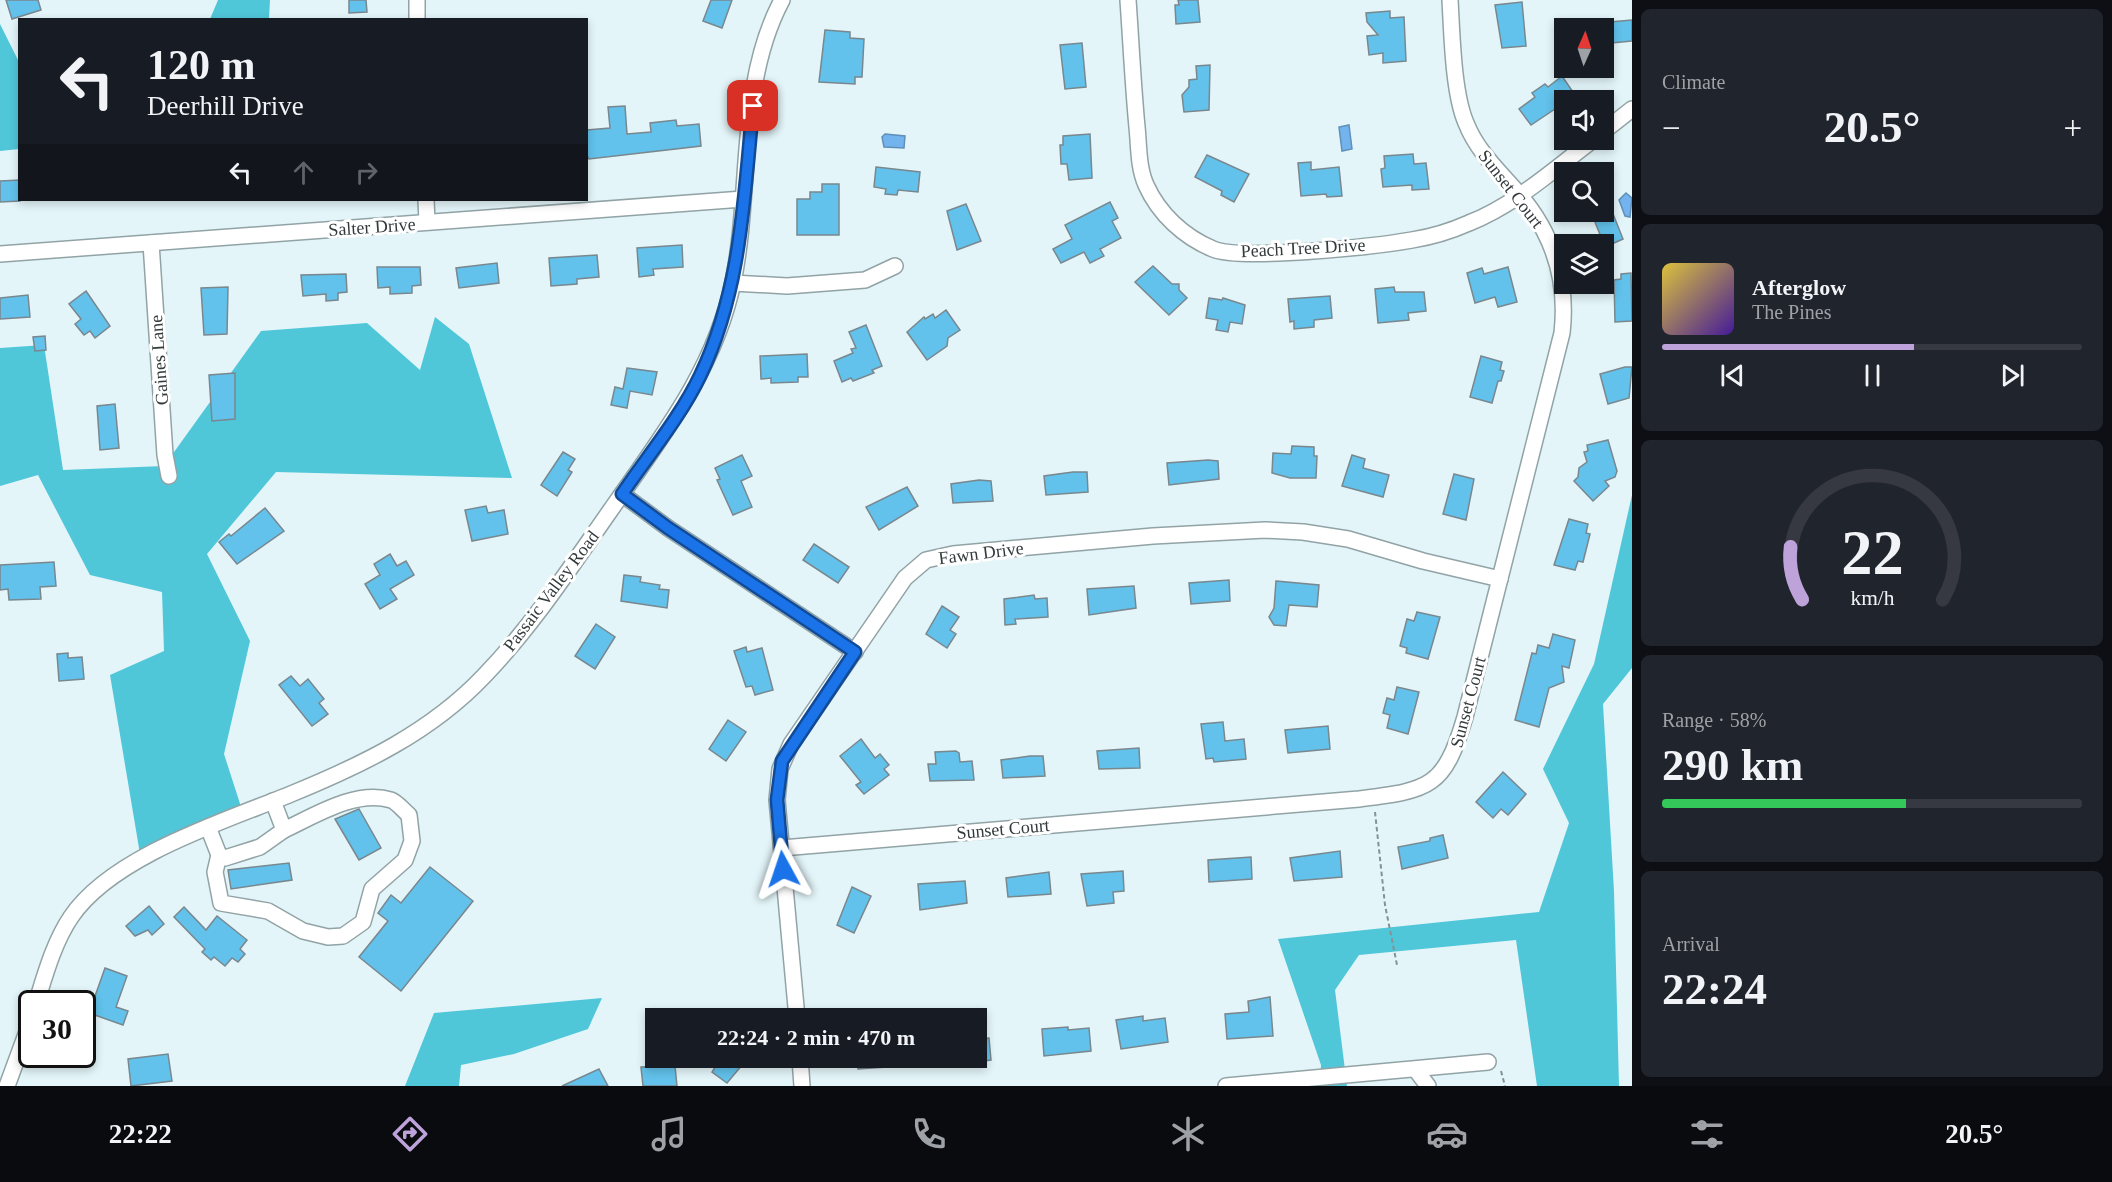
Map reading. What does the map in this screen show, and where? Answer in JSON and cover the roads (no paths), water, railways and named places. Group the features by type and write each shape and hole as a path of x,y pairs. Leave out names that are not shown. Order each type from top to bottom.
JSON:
{"street":[{"path":"417,0 417,18"},
{"name":"Passaic Valley Road","path":"41,990 53,953 71,917 88,897 112,878 146,857 208,827 273,801 396,745 454,704 526,630 622,494 699,379 714,345 733,283 760,55 782,0"},
{"name":"Peach Tree Drive","path":"1128,0 1139,151 1146,184 1161,210 1173,224 1215,250 1249,254 1413,240 1470,223 1519,194 1579,150"},
{"name":"Sunset Court","path":"782,848 1359,799 1415,790 1431,781 1445,768 1455,753 1562,333 1564,315 1562,278 1557,260 1536,218 1519,194 1476,144 1465,121 1453,41 1450,0"},
{"path":"1614,123 1632,109"},
{"name":"Salter Drive","path":"0,254 743,199"},
{"path":"426,201 427,222"},
{"name":"Gaines Lane","path":"151,243 165,455 169,476"},
{"path":"733,283 787,286 865,280 895,266"},
{"path":"622,494 668,528 855,652"},
{"name":"Fawn Drive","path":"796,1008 777,800 782,761 911,571 935,557 953,554 1154,536 1265,530 1303,532 1348,539 1423,561 1500,579"},
{"path":"208,827 219,855 215,872 221,903 268,911 303,931 328,937 343,936 363,922 372,889 405,860 412,841 409,815 392,800 369,799 343,803 284,830 260,847 236,856 225,858 219,855"},
{"path":"273,801 284,830"},
{"path":"7,1086 18,1056"},
{"path":"1226,1086 1350,1075 1381,1080 1416,1070 1495,1066"},
{"path":"801,1068 802,1086"},
{"path":"1416,1070 1428,1086"}]}
